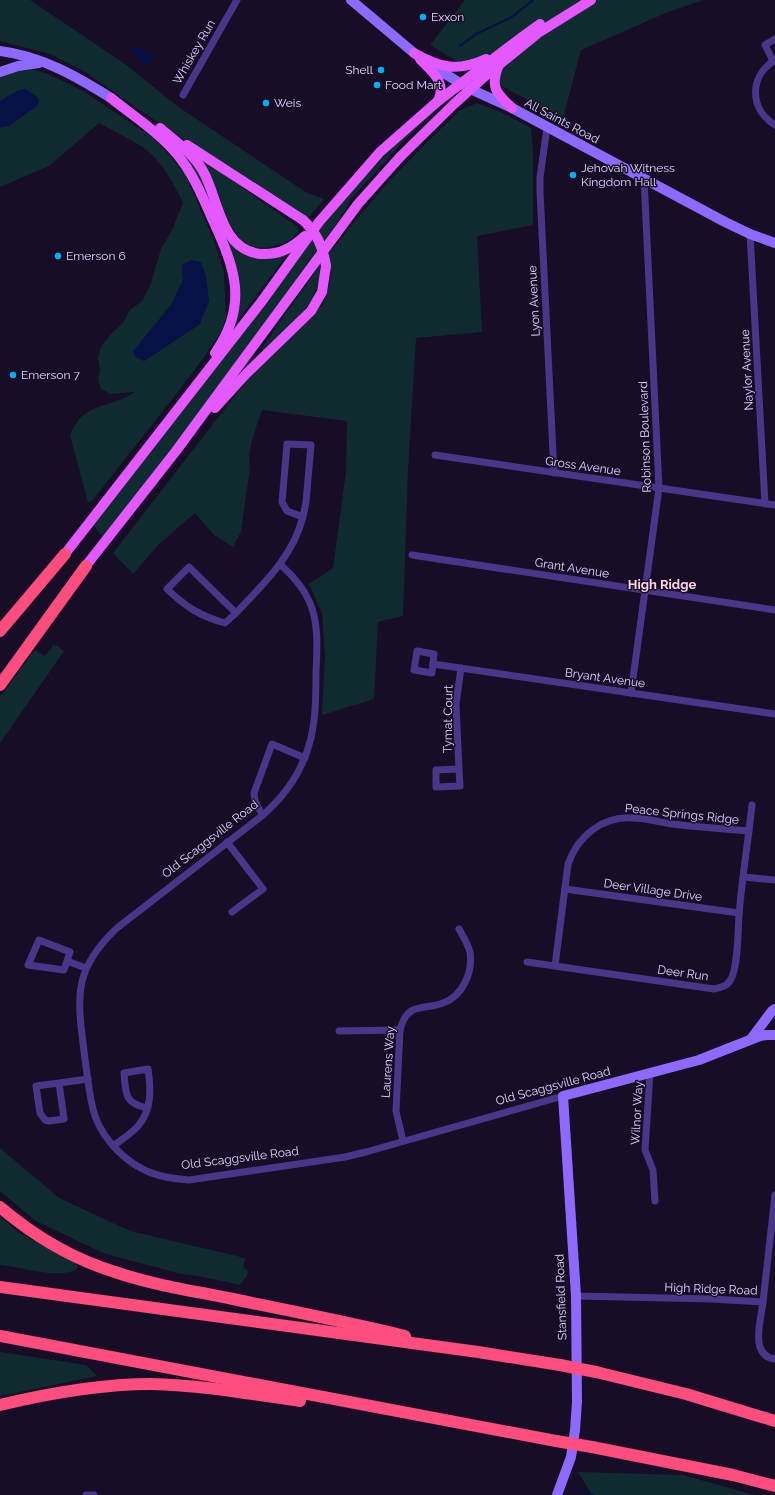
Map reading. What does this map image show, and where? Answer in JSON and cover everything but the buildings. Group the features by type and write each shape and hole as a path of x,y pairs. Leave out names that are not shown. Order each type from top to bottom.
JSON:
{"highway":[{"path":"0,631 65,554"},
{"path":"0,684 86,566"},
{"path":"0,1207 48,1242 70,1254 114,1272 161,1284 478,1352"},
{"path":"0,1287 478,1352 596,1372 686,1394 775,1421"},
{"path":"0,1336 592,1447 725,1474 775,1486"},
{"path":"0,1405 64,1391 91,1387 151,1384 207,1389 427,1417"}],"main road":[{"path":"414,53 439,65 449,67 469,66 488,58 557,14 587,2"},
{"path":"0,676 176,451 358,204 400,157 470,89 538,33 587,2"},
{"path":"0,637 262,301 319,222 380,152 460,83 522,37"},
{"path":"414,53 440,82 441,94 438,101"},
{"path":"498,65 493,78 495,88 512,108"},
{"path":"111,98 303,220 317,236 322,245 326,266 322,292 311,311 246,374 176,451"},
{"path":"111,98 162,138 176,152 188,168 196,182 224,244 236,288 232,319 225,337 156,438"},
{"path":"160,128 188,151 197,161 209,184 224,226 237,244 246,250 268,254 278,253 290,248 319,222"}],"street":[{"name":"Whiskey Run","path":"183,95 237,0"},
{"name":"All Saints Road","path":"351,0 414,53 470,89 512,108 547,128 750,234 775,243"},
{"path":"775,39 765,45 774,61 760,74 756,88 758,106 764,116 775,125"},
{"path":"0,51 45,62 79,78 111,98"},
{"path":"0,72 18,66 45,62"},
{"name":"Lyon Avenue","path":"547,128 540,177 540,198 554,473"},
{"name":"Robinson Boulevard","path":"631,693 659,488 644,179"},
{"name":"Naylor Avenue","path":"750,234 765,504"},
{"path":"236,613 188,567 167,589 180,602 194,611 208,618 225,623 236,613 281,565 295,542 303,517 306,502 311,446 287,444 282,502 287,511 303,517"},
{"name":"Gross Avenue","path":"435,455 775,505"},
{"name":"Grant Avenue","path":"412,555 775,610"},
{"name":"Old Scaggsville Road","path":"281,565 306,593 316,624 315,714 305,758 298,773 285,793 263,815 117,928 100,944 86,968 81,982 79,1015 95,1116 102,1132 113,1146 134,1166 146,1172 172,1179 189,1180 345,1157 563,1096 699,1060 750,1040 775,1034"},
{"name":"Bryant Avenue","path":"433,664 775,714"},
{"name":"Tymat Court","path":"459,769 456,704 461,668"},
{"path":"263,815 256,805 254,793 272,744 305,758"},
{"name":"Deer Run","path":"527,962 714,989 728,984 735,968 739,913 752,805"},
{"name":"Peace Springs Ridge","path":"555,966 568,864 578,844 593,829 612,820 634,818 662,823 749,832"},
{"path":"228,842 263,889 232,912"},
{"path":"744,877 775,880"},
{"name":"Deer Village Drive","path":"565,889 739,913"},
{"name":"Laurens Way","path":"403,1141 396,1110 400,1030 402,1022 406,1015 412,1010 445,1003 452,999 463,987 469,970 470,951 459,929"},
{"path":"39,940 70,952 67,961 64,970 28,965 39,940"},
{"path":"67,961 86,968"},
{"path":"772,1012 768,1025 775,1034"},
{"path":"750,1040 772,1012"},
{"path":"339,1031 400,1030"},
{"path":"113,1146 138,1126 143,1118 147,1108 150,1097 148,1069 124,1073 128,1098 132,1103 147,1108"},
{"name":"Wilnor Way","path":"650,1073 645,1150 653,1170 655,1201"},
{"path":"59,1083 64,1119 49,1121 45,1120 40,1113 36,1086 88,1079"},
{"name":"Stansfield Road","path":"557,1495 571,1456 576,1430 577,1402 576,1296 563,1096"},
{"name":"High Ridge Road","path":"576,1296 712,1299 763,1302 775,1195"},
{"path":"763,1302 758,1341 763,1354 768,1357 775,1358"},
{"path":"86,1495 94,1495"}],"green space":[{"path":"0,0 30,0 125,64 177,106 307,193 324,199 307,220 141,111 87,73 50,54 0,41"},
{"path":"465,0 703,0 668,12 581,50 563,118 484,77 430,45"},
{"path":"29,68 48,74 83,91 152,137 186,176 214,241 224,272 226,316 222,330 177,393 92,501 88,502 70,435 77,422 90,411 121,400 135,392 111,394 101,389 98,379 100,370 98,358 101,346 123,323 130,310 142,301 150,286 161,249 172,230 183,203 171,179 148,151 99,123 49,166 0,187 0,75","holes":["182,265 200,324 144,361 133,352 171,305 183,280"]},
{"path":"448,99 402,143 352,198 339,220 262,329 103,538 93,524 182,412 337,207 413,127"},
{"path":"477,103 505,114 531,128 533,153 533,225 477,236 482,332 416,338 408,469 403,616 378,622 374,699 322,715 325,654 322,613 309,584 333,568 346,472 347,421 262,410 251,446 249,460 250,467 241,531 233,547 214,535 195,513 158,545 133,574 113,553 248,379 323,304 330,282 331,265 328,254 386,184 428,141 459,111"},
{"path":"175,145 199,169 238,248 286,253 285,257 237,322 234,323 238,281"},
{"path":"205,161 299,228 296,234 284,243 265,248 254,247 245,243 238,236 227,217 203,162"},
{"path":"320,263 316,290 310,302 294,322 264,350 261,350 306,285"},
{"path":"54,644 64,651 0,743 0,697 35,650 45,656"},
{"path":"0,1148 59,1198 130,1231 245,1258 243,1268 248,1270 247,1276 240,1285 181,1274 103,1253 36,1221 0,1191"},
{"path":"0,1217 32,1240 72,1260 78,1265 76,1270 48,1273 0,1265"},
{"path":"0,1352 86,1365 97,1376 0,1396"},
{"path":"578,1472 683,1475 754,1495 592,1495"}],"shaded area":[{"path":"135,46 155,56 147,67 131,51"},
{"path":"25,89 36,96 39,101 37,106 9,126 0,128 0,101 17,91"},
{"path":"191,260 201,262 206,276 209,301 200,324 144,361 135,357 133,351 171,305 183,280 182,265"}],"waterway":[{"path":"460,46 476,34 512,17 533,0"},
{"path":"574,1488 592,1495"}],"place":[{"name":"Exxon","path":"423,17"},
{"name":"Shell","path":"381,70"},
{"name":"Food Mart","path":"377,85"},
{"name":"Weis","path":"266,103"},
{"name":"Jehovah Witness Kingdom Hall","path":"573,175"},
{"name":"Emerson 6","path":"58,256"},
{"name":"Emerson 7","path":"13,375"}],"district":[{"name":"High Ridge","path":"662,584"}]}
